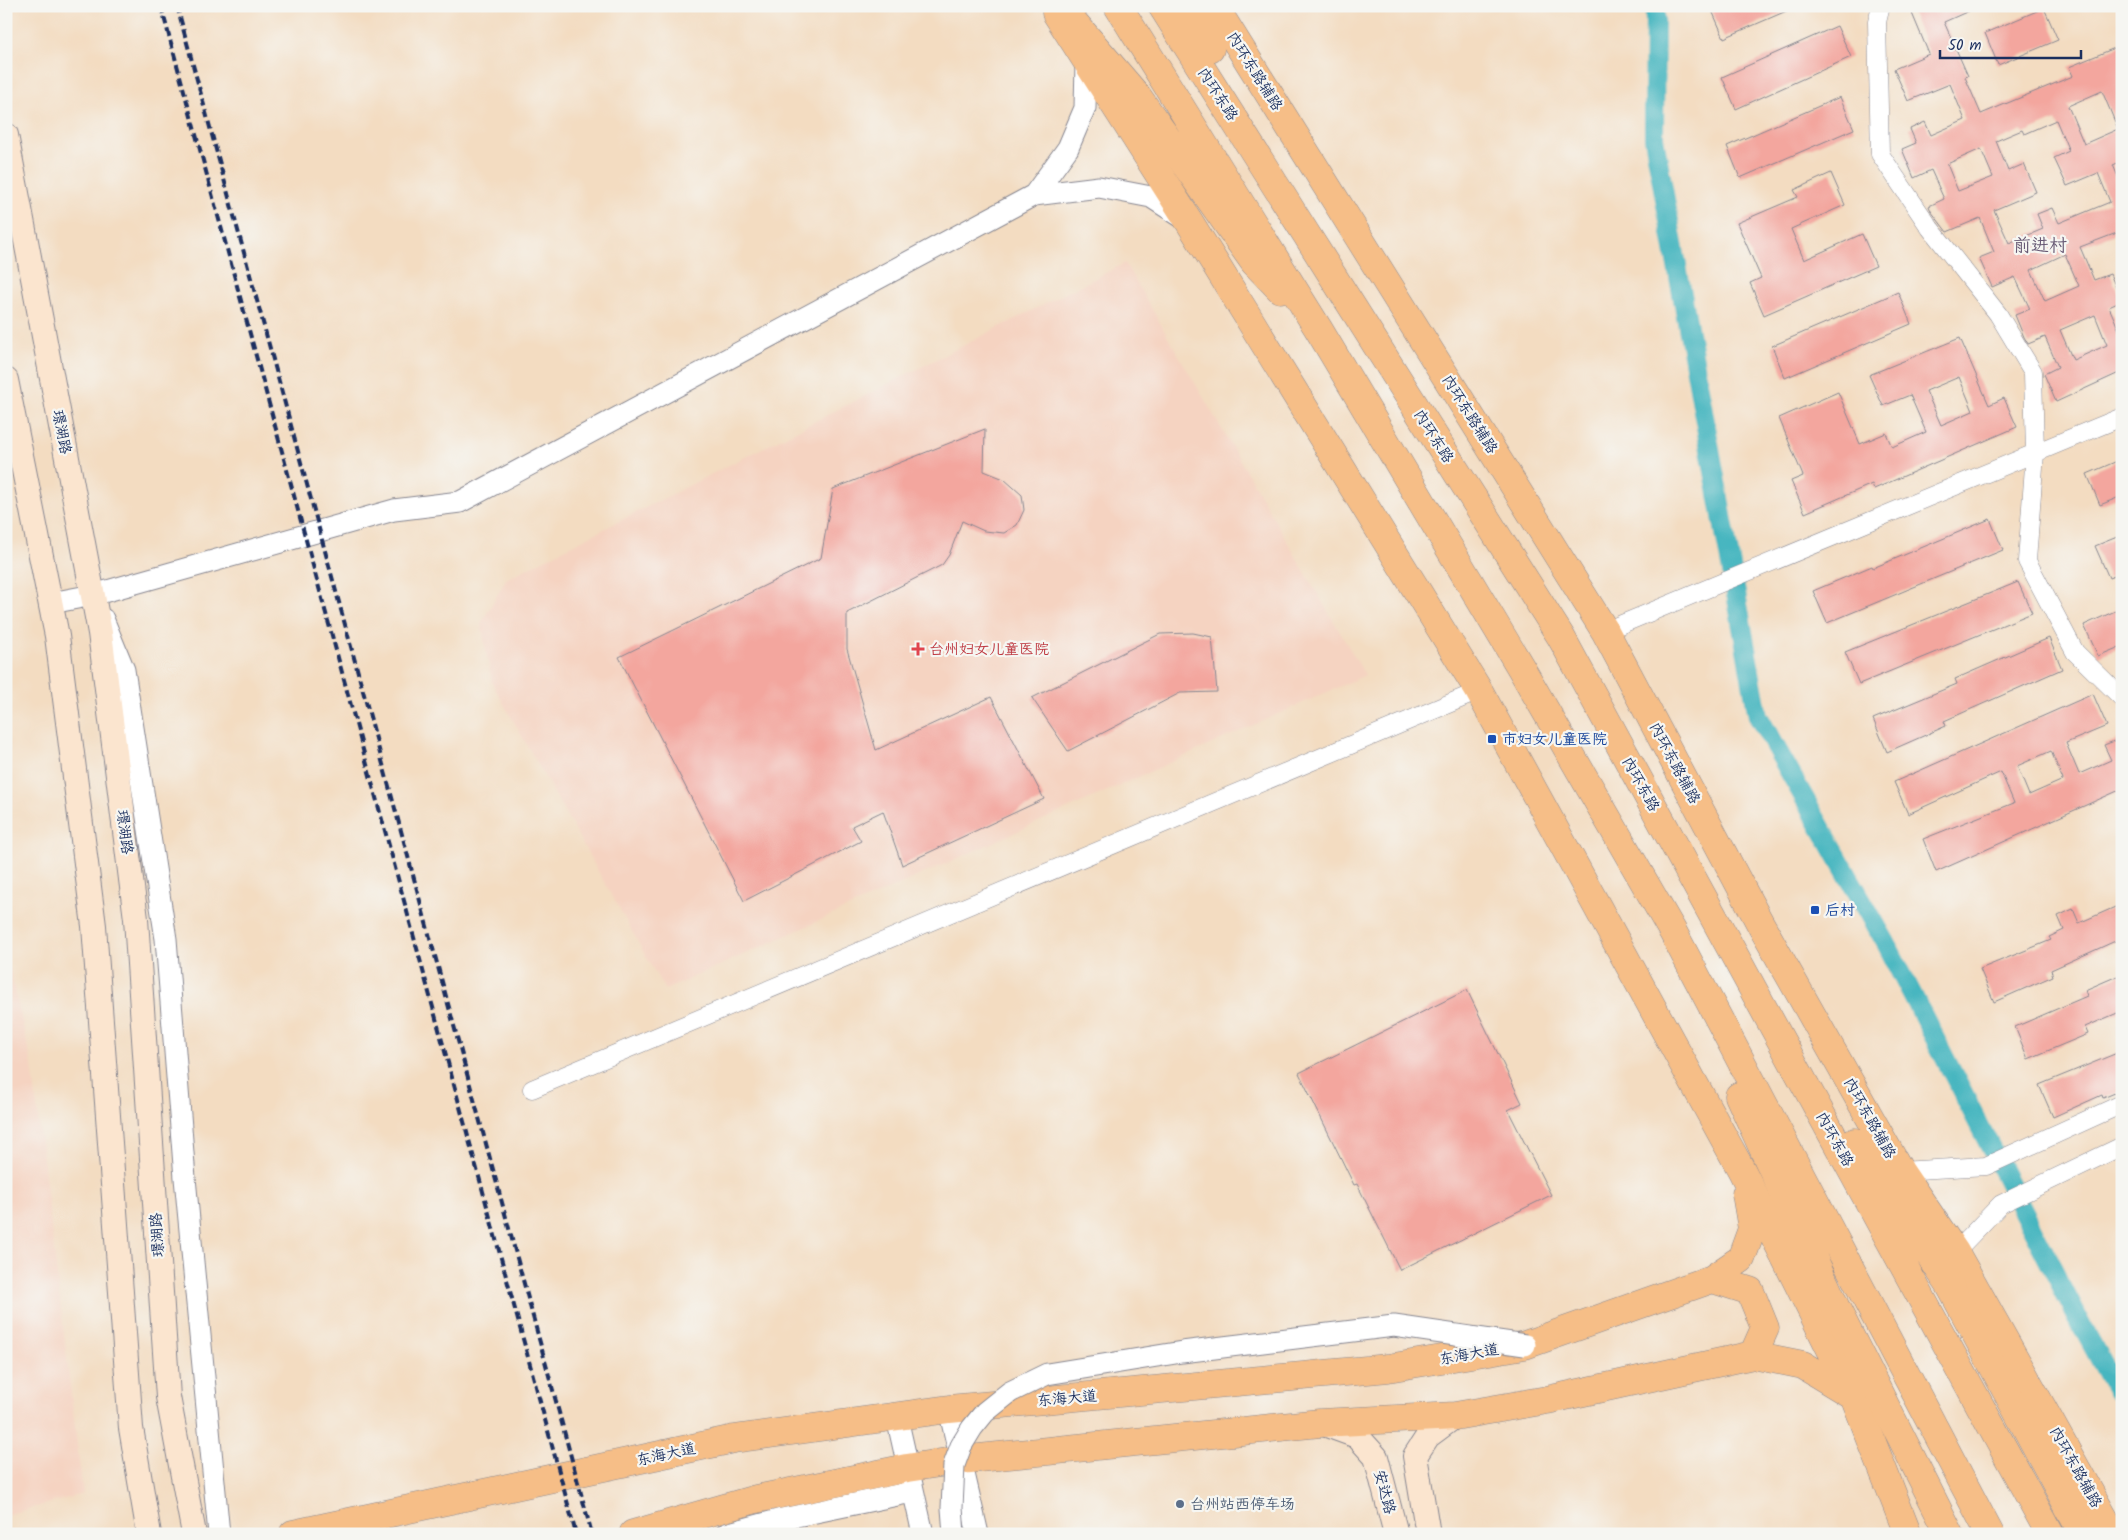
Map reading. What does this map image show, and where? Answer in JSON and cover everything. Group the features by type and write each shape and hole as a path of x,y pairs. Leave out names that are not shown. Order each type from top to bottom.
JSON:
{"main road":[{"path":"1052,6 1086,63 1190,223 1479,691 1742,1171 1854,1396 1908,1534"},
{"path":"1060,6 1138,97 1254,262 1320,330"},
{"path":"1118,6 1320,330 1521,668 1673,932 1990,1534"},
{"name":"内环东路","path":"1162,6 1560,638 2050,1534"},
{"path":"1186,6 1215,58 1264,166"},
{"name":"内环东路辅路","path":"1214,6 1605,631 1761,924 1900,1171 1954,1252 2113,1534"},
{"name":"璟湖路","path":"6,136 100,633 136,919 168,1397 194,1534"},
{"path":"6,380 57,636 94,926 131,1428 150,1534"},
{"path":"1673,932 1740,1096 1836,1308 1950,1534"},
{"path":"1748,980 1949,1284 2083,1534"},
{"name":"东海大道","path":"293,1534 734,1439 897,1418 949,1408 1388,1368 1525,1345 1712,1279 1741,1259 1752,1229 1742,1171"},
{"path":"1712,1279 1750,1291 1765,1328 1753,1355"},
{"path":"633,1534 756,1499 910,1480 960,1460 1320,1423 1455,1416 1547,1400 1753,1355 1803,1365 1854,1396"},
{"path":"1428,1534 1415,1456 1428,1436 1455,1416"},
{"name":"安达路","path":"1320,1423 1357,1436 1376,1457 1396,1534"}],"street":[{"path":"1881,6 1877,22 1880,154 1930,228 1998,314 2033,372 2035,453 2027,561 2076,652 2122,698"},
{"path":"1034,195 1068,148 1085,108 1086,63"},
{"path":"51,603 93,595 394,510 460,502 1034,195 1099,187 1151,198 1190,223"},
{"path":"1605,631 2122,417"},
{"path":"93,595 124,670 166,939 187,1197 219,1534"},
{"path":"532,1089 1479,691"},
{"path":"1900,1171 1986,1166 2122,1104"},
{"path":"1954,1252 2001,1204 2122,1146"},
{"path":"954,1534 952,1508 954,1466 972,1428 985,1412 1010,1392 1047,1374 1182,1352 1394,1326 1525,1345"},
{"path":"949,1408 978,1534"},
{"path":"897,1418 923,1534"},
{"path":"726,1534 910,1480"}],"shaded area":[{"name":"台州妇女儿童医院","path":"1125,263 1365,675 665,990 492,683 481,624 506,579"},
{"path":"6,951 32,1065 83,1494 6,1515"}],"building":[{"path":"1710,6 1798,6 1724,38"},
{"path":"1909,6 1980,6 1944,22 1968,76 1965,77 1981,114 2073,76 2069,67 2122,45 2122,161 2113,165 2122,186 2122,231 2080,247 2094,280 2110,274 2122,301 2109,307 2122,337 2122,379 2119,373 2056,402 2044,374 2058,367 2045,337 2028,344 2024,337 2015,315 2030,309 2015,277 1992,287 1979,258 1994,252 1980,218 1947,232 1931,211 1929,206 1944,199 1931,170 1914,178 1902,149 1916,143 1910,129 1925,122 1931,135 1965,120 1950,84 1908,101 1894,69 1929,54","holes":["2102,91 2118,129 2084,144 2068,106","2056,120 2069,151 2054,158 2067,186 2098,173 2110,202 2059,223 2052,208 2037,214 2043,229 2009,243 1994,210 2036,192 2024,164 2008,171 1996,141 2022,130 2024,134","1981,149 1993,177 1958,191 1947,164","2065,254 2079,286 2045,301 2031,270","2095,315 2107,345 2073,360 2060,330"]},
{"path":"2044,8 2058,40 1998,65 1985,33"},
{"path":"1837,26 1851,57 1736,109 1722,77"},
{"path":"1840,97 1854,129 1740,178 1727,146"},
{"path":"1831,173 1845,205 1791,229 1804,260 1862,234 1876,266 1764,315 1750,283 1761,278 1737,223 1798,197 1794,190"},
{"path":"1898,292 1911,324 1785,378 1772,346"},
{"path":"1960,338 1989,405 2004,398 2017,427 1874,489 1872,484 1805,513 1791,481 1803,476 1779,418 1838,392 1860,444 1886,433 1892,447 1926,432 1910,395 1883,406 1869,375","holes":["1959,377 1973,411 1941,425 1926,391"]},
{"path":"985,429 984,471 1004,479 1022,495 1024,510 1017,525 1004,533 984,531 962,521 949,555 942,565 847,613 847,649 876,750 991,697 1044,799 902,865 883,811 852,826 861,841 744,901 619,657 821,558 833,489"},
{"path":"2122,459 2122,496 2100,505 2087,474"},
{"path":"1990,519 2003,550 1827,623 1813,591"},
{"path":"2122,535 2122,573 2109,578 2095,546"},
{"path":"2018,582 2032,613 1859,684 1845,652"},
{"path":"2122,608 2122,646 2098,656 2084,625"},
{"path":"1193,633 1212,637 1217,692 1180,693 1068,751 1032,698 1160,634"},
{"path":"2049,638 2062,669 1944,721 1946,726 1887,752 1873,719 1957,684 1955,679"},
{"path":"2093,694 2107,726 2066,743 2079,774 2111,760 2104,745 2122,738 2122,789 1936,872 1923,839 2014,803 2001,772 1908,814 1894,782","holes":["2051,751 2063,780 2029,795 2017,766"]},
{"path":"2122,904 2122,938 2051,970 2053,976 1994,1002 1980,969 2051,940 2049,937 2064,930 2058,916 2073,909 2079,923"},
{"path":"2122,974 2122,1011 2085,1027 2088,1034 2028,1059 2015,1027 2087,996 2085,990"},
{"path":"1467,990 1522,1103 1508,1110 1551,1195 1400,1270 1357,1184 1354,1185 1299,1073"},
{"path":"2122,1051 2122,1090 2103,1098 2102,1095 2053,1117 2039,1085"}],"waterway":[{"path":"1655,6 1654,138 1758,716 1886,943 2083,1328 2122,1400"}],"railway":[{"path":"161,6 576,1534"},
{"path":"177,6 592,1534"}],"place":[{"name":"台州妇女儿童医院","path":"918,649"},
{"name":"市妇女儿童医院","path":"1492,739"},
{"name":"后村","path":"1815,910"},
{"name":"台州站西停车场","path":"1180,1504"}],"district":[{"name":"前进村","path":"2040,245"}]}
